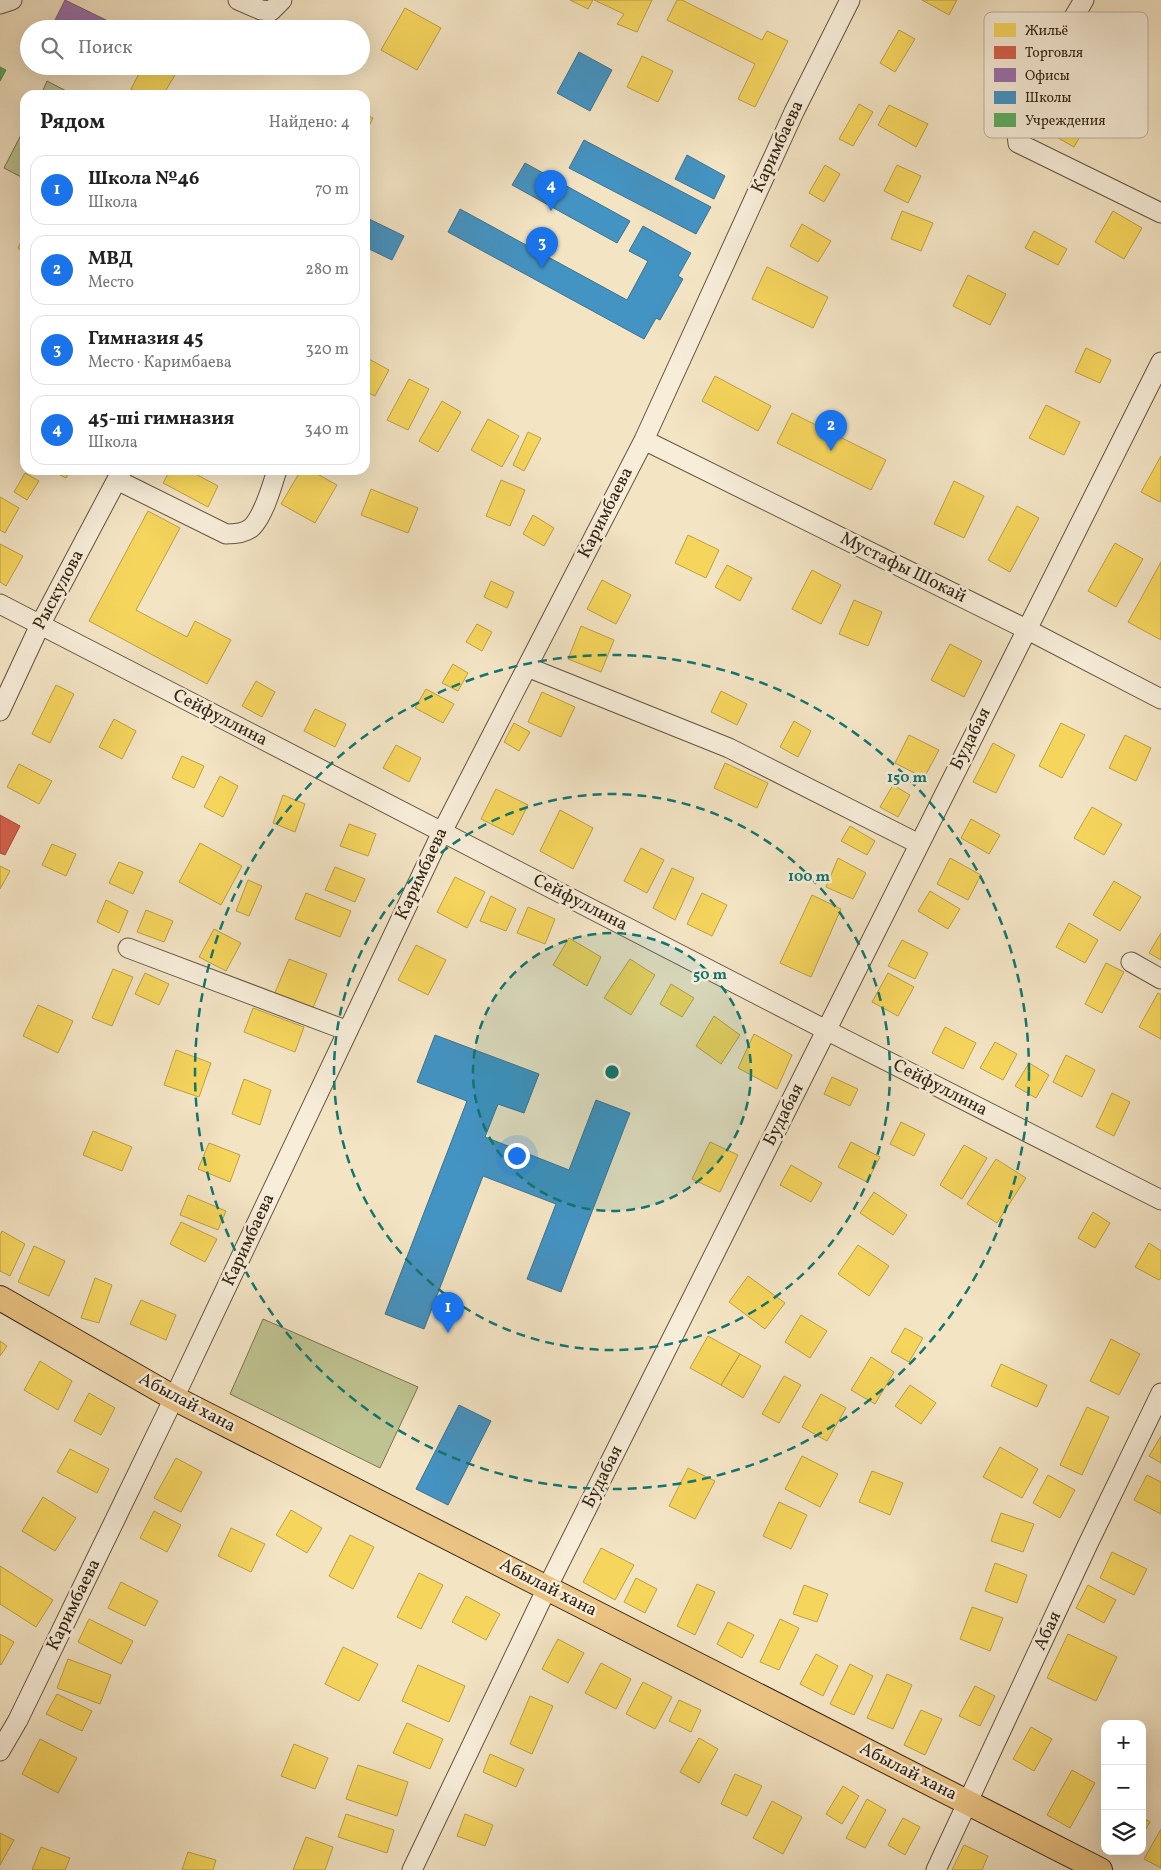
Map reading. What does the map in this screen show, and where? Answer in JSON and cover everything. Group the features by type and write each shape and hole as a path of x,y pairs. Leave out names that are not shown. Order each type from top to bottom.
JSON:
{"main road":[{"name":"Абылай хана","path":"0,1298 174,1398 1100,1870"}],"street":[{"path":"0,4 12,0"},
{"path":"238,0 260,10 271,11 282,0"},
{"name":"Каримбаева","path":"0,1751 18,1720 174,1398 442,832 644,440 794,112 850,0"},
{"path":"1077,12 1084,0"},
{"path":"1017,138 1018,143 1161,213"},
{"name":"Будабая","path":"412,1870 547,1588 1161,362"},
{"name":"Мустафы Шокай","path":"644,440 1161,698"},
{"path":"119,475 226,534 237,533 251,528 267,501 275,475"},
{"name":"Рыскулова","path":"0,711 40,625 119,475"},
{"name":"Сейфуллина","path":"0,604 826,1030 1161,1200"},
{"path":"527,667 729,748 919,844"},
{"path":"128,948 348,1031"},
{"path":"1131,962 1161,979"},
{"name":"Абая","path":"936,1870 1161,1393"}],"green space":[{"path":"47,81 64,90 43,90"},
{"path":"20,137 20,176 4,168"},
{"path":"263,1319 418,1387 380,1468 230,1394"}],"building: Жильё":[{"path":"570,0 593,0 588,9"},
{"path":"594,0 652,0 637,32 617,24 624,14"},
{"path":"677,0 682,0 762,40 767,31 788,41 755,107 738,99 755,64 667,20"},
{"path":"922,0 957,0 949,15"},
{"path":"405,8 441,28 417,70 381,50"},
{"path":"899,30 915,39 895,72 880,63"},
{"path":"642,56 673,71 658,102 627,87"},
{"path":"138,75 175,75 166,90 131,89"},
{"path":"859,104 873,112 853,146 839,139"},
{"path":"889,105 928,124 916,147 878,125"},
{"path":"1058,138 1079,138 1074,147"},
{"path":"825,165 840,174 824,202 809,193"},
{"path":"897,165 921,176 908,203 884,191"},
{"path":"902,211 933,223 921,251 891,239"},
{"path":"1113,211 1142,228 1124,259 1095,242"},
{"path":"802,224 831,241 818,262 790,246"},
{"path":"1034,231 1067,249 1058,265 1025,248"},
{"path":"767,267 828,297 813,328 752,299"},
{"path":"968,275 1006,294 990,325 953,306"},
{"path":"1086,348 1111,360 1100,383 1075,372"},
{"path":"370,360 389,370 375,396 370,394"},
{"path":"715,376 771,406 758,431 702,401"},
{"path":"409,379 429,389 408,430 387,420"},
{"path":"442,401 461,412 438,452 419,441"},
{"path":"1046,405 1080,422 1064,455 1029,438"},
{"path":"792,413 886,460 871,490 777,443"},
{"path":"488,419 519,436 502,467 471,450"},
{"path":"528,432 541,438 524,471 513,465"},
{"path":"1161,456 1161,500 1160,502 1141,492"},
{"path":"24,475 28,475 39,481 27,500 14,492"},
{"path":"167,475 197,475 218,486 208,507 163,483"},
{"path":"298,475 319,475 337,485 315,523 281,504"},
{"path":"501,480 525,490 510,526 486,516"},
{"path":"954,481 984,496 964,538 934,524"},
{"path":"371,489 418,508 408,533 361,515"},
{"path":"0,497 19,508 5,533 0,530"},
{"path":"1017,506 1039,518 1010,572 988,560"},
{"path":"148,511 180,528 136,610 187,637 195,621 231,640 207,684 89,621"},
{"path":"533,515 554,528 544,546 523,534"},
{"path":"688,535 719,550 706,578 675,563"},
{"path":"1115,543 1143,559 1116,607 1088,591"},
{"path":"0,544 23,556 6,586 0,582"},
{"path":"1161,562 1161,640 1128,622"},
{"path":"727,565 752,578 740,601 715,587"},
{"path":"812,570 841,585 821,624 792,609"},
{"path":"602,580 631,595 616,624 587,609"},
{"path":"491,581 514,592 507,608 484,597"},
{"path":"854,600 882,612 868,646 839,634"},
{"path":"477,624 492,632 482,651 466,642"},
{"path":"581,626 614,640 601,672 568,659"},
{"path":"950,644 982,661 964,697 931,680"},
{"path":"453,664 468,673 458,691 442,683"},
{"path":"256,681 275,692 262,717 242,706"},
{"path":"56,685 74,694 50,743 32,734"},
{"path":"426,689 454,704 443,723 415,708"},
{"path":"721,691 747,704 737,725 711,712"},
{"path":"542,692 575,707 561,737 528,722"},
{"path":"315,709 346,724 335,747 304,731"},
{"path":"114,719 136,731 122,759 99,747"},
{"path":"794,721 811,731 798,757 780,747"},
{"path":"514,723 530,732 519,751 504,742"},
{"path":"1061,723 1085,735 1062,778 1039,766"},
{"path":"909,735 939,750 924,778 895,763"},
{"path":"1125,735 1151,748 1136,781 1109,768"},
{"path":"993,743 1015,755 996,793 973,782"},
{"path":"396,745 421,758 409,782 383,768"},
{"path":"182,756 204,766 194,788 172,778"},
{"path":"725,763 768,783 757,808 714,788"},
{"path":"19,764 52,781 39,804 7,787"},
{"path":"220,776 238,786 223,817 204,807"},
{"path":"893,785 910,795 898,817 880,807"},
{"path":"496,789 528,805 513,835 481,819"},
{"path":"283,795 305,804 295,832 273,823"},
{"path":"1092,807 1122,824 1104,855 1074,838"},
{"path":"560,810 593,828 573,869 540,851"},
{"path":"971,819 1000,835 989,854 961,838"},
{"path":"349,824 376,834 368,856 340,846"},
{"path":"850,826 875,841 867,855 841,841"},
{"path":"200,843 242,866 221,905 179,882"},
{"path":"52,844 76,854 66,876 42,865"},
{"path":"641,848 664,860 647,893 624,881"},
{"path":"838,858 866,873 853,899 826,887"},
{"path":"950,858 981,875 968,900 937,884"},
{"path":"119,862 143,872 133,894 109,883"},
{"path":"0,866 10,871 0,889"},
{"path":"335,867 365,879 355,902 325,890"},
{"path":"672,868 694,878 675,920 653,908"},
{"path":"455,877 485,892 467,928 437,912"},
{"path":"248,880 262,886 249,916 236,911"},
{"path":"1114,881 1141,897 1120,931 1093,915"},
{"path":"930,891 960,909 948,929 918,911"},
{"path":"306,893 351,911 340,937 295,919"},
{"path":"702,893 727,905 712,936 687,924"},
{"path":"812,895 841,909 811,977 780,963"},
{"path":"491,896 516,909 506,931 480,921"},
{"path":"106,900 128,911 119,933 97,922"},
{"path":"528,907 555,919 545,944 517,933"},
{"path":"146,910 173,921 164,942 137,932"},
{"path":"1069,923 1098,940 1085,963 1056,947"},
{"path":"214,929 241,943 226,971 199,957"},
{"path":"1161,933 1161,960 1149,953"},
{"path":"569,938 601,957 587,986 553,965"},
{"path":"902,940 928,953 915,979 888,966"},
{"path":"416,945 446,960 428,995 398,980"},
{"path":"289,959 327,974 312,1010 274,995"},
{"path":"630,959 655,975 631,1015 604,998"},
{"path":"1106,963 1124,972 1102,1013 1085,1004"},
{"path":"113,969 133,977 112,1026 92,1018"},
{"path":"145,973 169,984 159,1005 135,994"},
{"path":"888,973 914,987 898,1016 872,1002"},
{"path":"671,984 694,998 682,1017 660,1004"},
{"path":"1158,993 1161,995 1161,1039 1139,1027"},
{"path":"38,1005 73,1021 58,1053 23,1036"},
{"path":"253,1008 304,1027 295,1052 244,1032"},
{"path":"714,1016 740,1035 721,1064 696,1046"},
{"path":"945,1027 976,1043 963,1069 932,1053"},
{"path":"754,1034 792,1055 777,1089 738,1068"},
{"path":"995,1042 1017,1054 1003,1080 980,1068"},
{"path":"176,1050 211,1063 199,1097 164,1085"},
{"path":"1066,1055 1095,1070 1082,1097 1053,1082"},
{"path":"1029,1063 1049,1075 1036,1098 1015,1086"},
{"path":"832,1077 858,1089 850,1106 824,1094"},
{"path":"244,1079 271,1090 260,1125 232,1114"},
{"path":"1112,1093 1130,1102 1114,1136 1096,1127"},
{"path":"901,1122 925,1134 914,1156 890,1144"},
{"path":"93,1131 132,1147 122,1171 83,1155"},
{"path":"710,1142 738,1155 720,1192 692,1179"},
{"path":"851,1142 880,1157 867,1182 838,1167"},
{"path":"209,1143 240,1155 230,1182 198,1169"},
{"path":"964,1145 987,1158 962,1199 940,1185"},
{"path":"996,1159 1026,1178 997,1223 967,1204"},
{"path":"791,1165 822,1183 811,1202 780,1185"},
{"path":"874,1192 907,1215 893,1235 860,1213"},
{"path":"188,1195 226,1211 218,1230 180,1215"},
{"path":"1093,1212 1110,1223 1095,1248 1078,1238"},
{"path":"181,1222 217,1239 205,1262 170,1244"},
{"path":"2,1231 25,1244 10,1276 0,1271 0,1235"},
{"path":"1149,1243 1161,1251 1161,1278 1159,1280 1135,1267"},
{"path":"858,1245 889,1266 869,1296 838,1274"},
{"path":"34,1246 65,1261 49,1296 18,1282"},
{"path":"748,1276 785,1303 765,1329 729,1302"},
{"path":"95,1278 112,1285 99,1323 81,1318"},
{"path":"141,1300 176,1315 166,1340 130,1324"},
{"path":"801,1315 827,1331 810,1358 785,1342"},
{"path":"905,1328 923,1338 909,1362 891,1352"},
{"path":"708,1336 740,1354 721,1385 690,1368"},
{"path":"1111,1339 1140,1354 1119,1395 1090,1381"},
{"path":"0,1341 7,1346 0,1356"},
{"path":"740,1354 761,1366 743,1398 721,1385"},
{"path":"871,1357 894,1372 875,1404 851,1390"},
{"path":"40,1361 72,1381 58,1410 24,1390"},
{"path":"1001,1364 1047,1385 1037,1407 991,1386"},
{"path":"784,1376 801,1385 779,1423 762,1414"},
{"path":"910,1385 936,1403 921,1424 895,1406"},
{"path":"89,1393 115,1408 101,1435 74,1421"},
{"path":"821,1394 846,1408 827,1441 802,1427"},
{"path":"1087,1407 1109,1417 1082,1475 1060,1465"},
{"path":"1161,1436 1161,1463 1149,1456"},
{"path":"1000,1447 1038,1469 1022,1498 983,1477"},
{"path":"70,1449 109,1469 97,1493 57,1472"},
{"path":"802,1456 838,1474 820,1507 785,1489"},
{"path":"176,1458 202,1472 181,1512 154,1498"},
{"path":"688,1468 715,1481 695,1519 669,1506"},
{"path":"872,1471 903,1483 890,1515 859,1502"},
{"path":"1048,1475 1075,1490 1060,1518 1033,1503"},
{"path":"1147,1475 1161,1482 1161,1514 1134,1500"},
{"path":"43,1497 76,1518 55,1551 22,1531"},
{"path":"779,1502 807,1515 791,1549 763,1536"},
{"path":"291,1510 322,1528 307,1553 276,1535"},
{"path":"154,1511 181,1525 167,1552 140,1538"},
{"path":"1001,1513 1034,1524 1023,1552 991,1541"},
{"path":"231,1528 265,1544 251,1572 218,1556"},
{"path":"350,1535 374,1547 353,1589 329,1576"},
{"path":"601,1548 634,1565 615,1600 583,1582"},
{"path":"1112,1552 1147,1569 1134,1595 1100,1578"},
{"path":"995,1563 1027,1575 1017,1603 985,1591"},
{"path":"0,1566 53,1600 36,1627 0,1604"},
{"path":"419,1573 443,1585 421,1629 397,1617"},
{"path":"636,1578 657,1589 645,1613 624,1602"},
{"path":"121,1582 158,1601 145,1626 108,1608"},
{"path":"697,1584 715,1592 695,1635 677,1626"},
{"path":"804,1585 828,1594 817,1622 793,1614"},
{"path":"1088,1585 1116,1600 1104,1623 1076,1608"},
{"path":"466,1596 500,1614 486,1640 452,1622"},
{"path":"972,1607 1003,1618 990,1651 960,1639"},
{"path":"89,1619 133,1641 121,1664 78,1642"},
{"path":"780,1619 799,1628 779,1670 760,1662"},
{"path":"728,1622 754,1635 742,1658 717,1644"},
{"path":"0,1634 14,1642 1,1665 0,1664"},
{"path":"1068,1634 1117,1657 1096,1701 1047,1678"},
{"path":"558,1639 584,1653 568,1683 542,1669"},
{"path":"343,1647 378,1664 359,1701 325,1684"},
{"path":"816,1654 838,1666 823,1696 800,1684"},
{"path":"68,1659 111,1675 100,1704 57,1688"},
{"path":"601,1663 631,1679 616,1709 585,1693"},
{"path":"850,1664 873,1676 854,1715 830,1704"},
{"path":"418,1665 465,1686 449,1722 402,1701"},
{"path":"887,1674 912,1685 893,1729 867,1718"},
{"path":"643,1682 672,1697 655,1729 626,1714"},
{"path":"975,1686 995,1696 980,1726 959,1716"},
{"path":"57,1694 92,1711 82,1731 46,1714"},
{"path":"530,1696 553,1706 532,1754 510,1744"},
{"path":"679,1700 701,1710 691,1732 669,1721"},
{"path":"921,1710 942,1719 925,1755 904,1745"},
{"path":"407,1723 443,1739 430,1769 393,1753"},
{"path":"1031,1727 1052,1739 1034,1771 1013,1759"},
{"path":"699,1738 718,1749 699,1783 680,1772"},
{"path":"40,1739 77,1758 58,1793 22,1774"},
{"path":"294,1744 328,1758 315,1789 281,1776"},
{"path":"490,1754 524,1769 516,1787 483,1772"},
{"path":"358,1765 408,1782 397,1816 346,1799"},
{"path":"1072,1770 1095,1783 1070,1828 1047,1815"},
{"path":"735,1774 762,1786 747,1816 721,1804"},
{"path":"843,1786 859,1796 842,1824 826,1814"},
{"path":"867,1799 886,1810 865,1848 846,1838"},
{"path":"772,1801 802,1817 783,1854 753,1838"},
{"path":"346,1814 394,1830 387,1853 338,1837"},
{"path":"465,1814 493,1825 485,1846 457,1836"},
{"path":"903,1818 920,1827 905,1855 888,1845"},
{"path":"1146,1820 1150,1822 1146,1828"},
{"path":"1161,1829 1161,1868 1144,1859"},
{"path":"0,1833 14,1840 0,1865"},
{"path":"306,1837 333,1847 325,1870 293,1870"},
{"path":"964,1845 988,1856 982,1870 952,1870"},
{"path":"41,1847 70,1858 65,1870 32,1870"},
{"path":"188,1852 216,1860 213,1870 182,1870"}],"building: Торговля":[{"path":"0,815 20,826 5,855 0,853"}],"building: Офисы":[{"path":"65,0 106,20 55,20"}],"building: Школы":[{"path":"579,52 612,70 590,111 557,93"},
{"path":"584,140 711,207 696,234 569,168"},
{"path":"687,155 725,176 714,199 675,179"},
{"path":"525,163 630,221 617,243 512,185"},
{"path":"460,209 627,300 648,261 629,251 643,226 691,253 678,276 683,279 660,320 656,318 644,339 448,232"},
{"path":"370,219 404,236 392,260 370,249"},
{"path":"435,1035 539,1074 524,1113 498,1104 485,1137 569,1170 596,1100 630,1113 561,1292 527,1279 556,1204 483,1176 424,1329 385,1314 467,1101 417,1082"},
{"path":"459,1405 491,1421 448,1505 416,1489"}],"building: Учреждения":[{"path":"0,67 6,70 0,81"}],"place":[{"name":"45-ші гимназия","path":"551,211"},
{"name":"Гимназия 45","path":"542,268"},
{"name":"МВД","path":"831,451"},
{"name":"Школа №46","path":"448,1333"}]}
